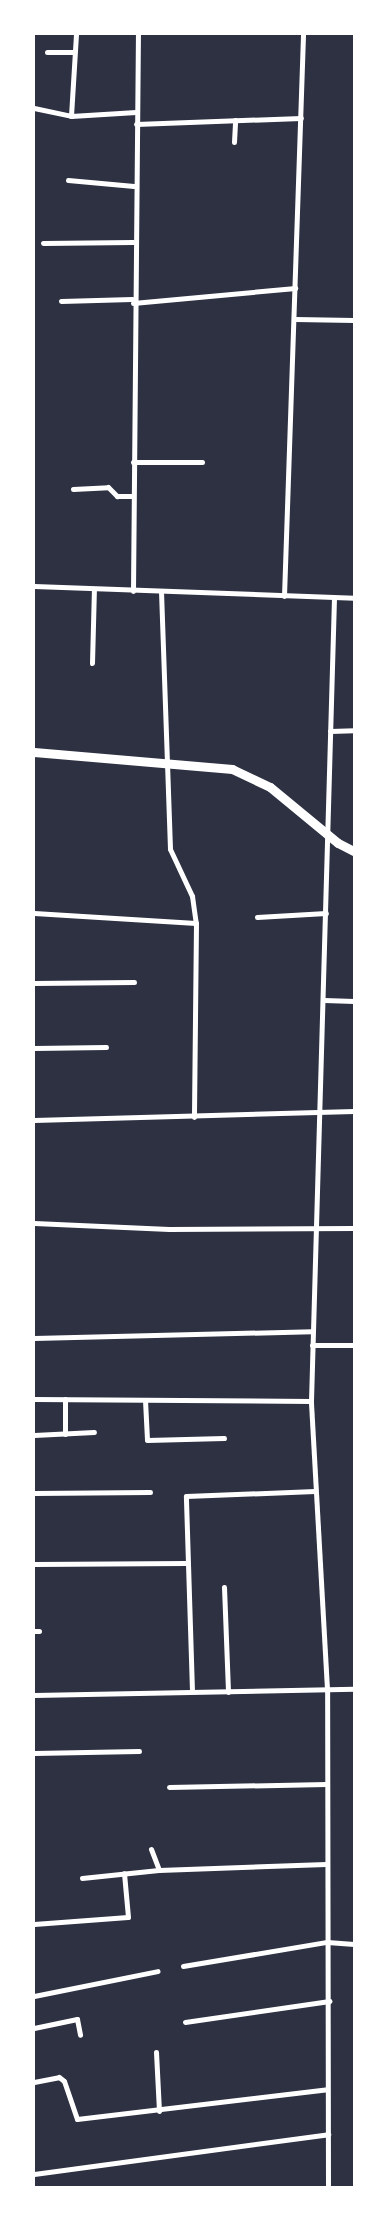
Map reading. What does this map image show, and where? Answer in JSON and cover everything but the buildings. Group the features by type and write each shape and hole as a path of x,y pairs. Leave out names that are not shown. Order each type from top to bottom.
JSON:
{"street":[{"path":"71,116 76,34"},
{"path":"133,591 132,301 138,34"},
{"path":"284,596 295,319 303,34"},
{"path":"47,52 74,52"},
{"path":"34,108 71,116 136,112"},
{"path":"136,124 301,118"},
{"path":"234,142 235,120"},
{"path":"68,180 134,186"},
{"path":"43,243 133,242"},
{"path":"61,301 132,301 295,288"},
{"path":"295,319 354,320"},
{"path":"133,462 202,462"},
{"path":"73,489 108,487 117,496 132,496"},
{"path":"34,586 94,590 354,598"},
{"path":"92,663 94,590"},
{"path":"161,591 169,762 170,849 192,896 196,923 194,1117"},
{"path":"328,2187 327,1689 311,1401 317,1111 324,1000 334,597"},
{"path":"330,731 354,730"},
{"path":"34,752 169,762 246,773 270,786 327,834 354,851"},
{"path":"34,913 196,923"},
{"path":"257,917 326,913"},
{"path":"34,983 134,982"},
{"path":"324,1000 354,1001"},
{"path":"34,1048 106,1047"},
{"path":"34,1120 194,1117 354,1110"},
{"path":"34,1223 169,1229 315,1226 354,1228"},
{"path":"34,1338 312,1331"},
{"path":"312,1345 354,1344"},
{"path":"34,1399 311,1401"},
{"path":"65,1399 65,1434"},
{"path":"145,1400 147,1440 224,1438"},
{"path":"34,1435 94,1432"},
{"path":"192,1691 186,1563 186,1496 315,1491"},
{"path":"34,1493 150,1492"},
{"path":"34,1564 186,1563"},
{"path":"224,1587 228,1692"},
{"path":"34,1695 354,1688"},
{"path":"34,1754 139,1751"},
{"path":"169,1787 326,1784"},
{"path":"151,1848 158,1870"},
{"path":"82,1878 158,1870 326,1864"},
{"path":"34,1924 128,1917 124,1873"},
{"path":"183,1966 327,1942 354,1944"},
{"path":"34,1996 158,1971"},
{"path":"185,2022 329,2000"},
{"path":"34,2028 77,2020 80,2035"},
{"path":"156,2052 159,2110"},
{"path":"34,2082 59,2077 64,2081 77,2119 328,2090"},
{"path":"34,2174 328,2134"}]}
